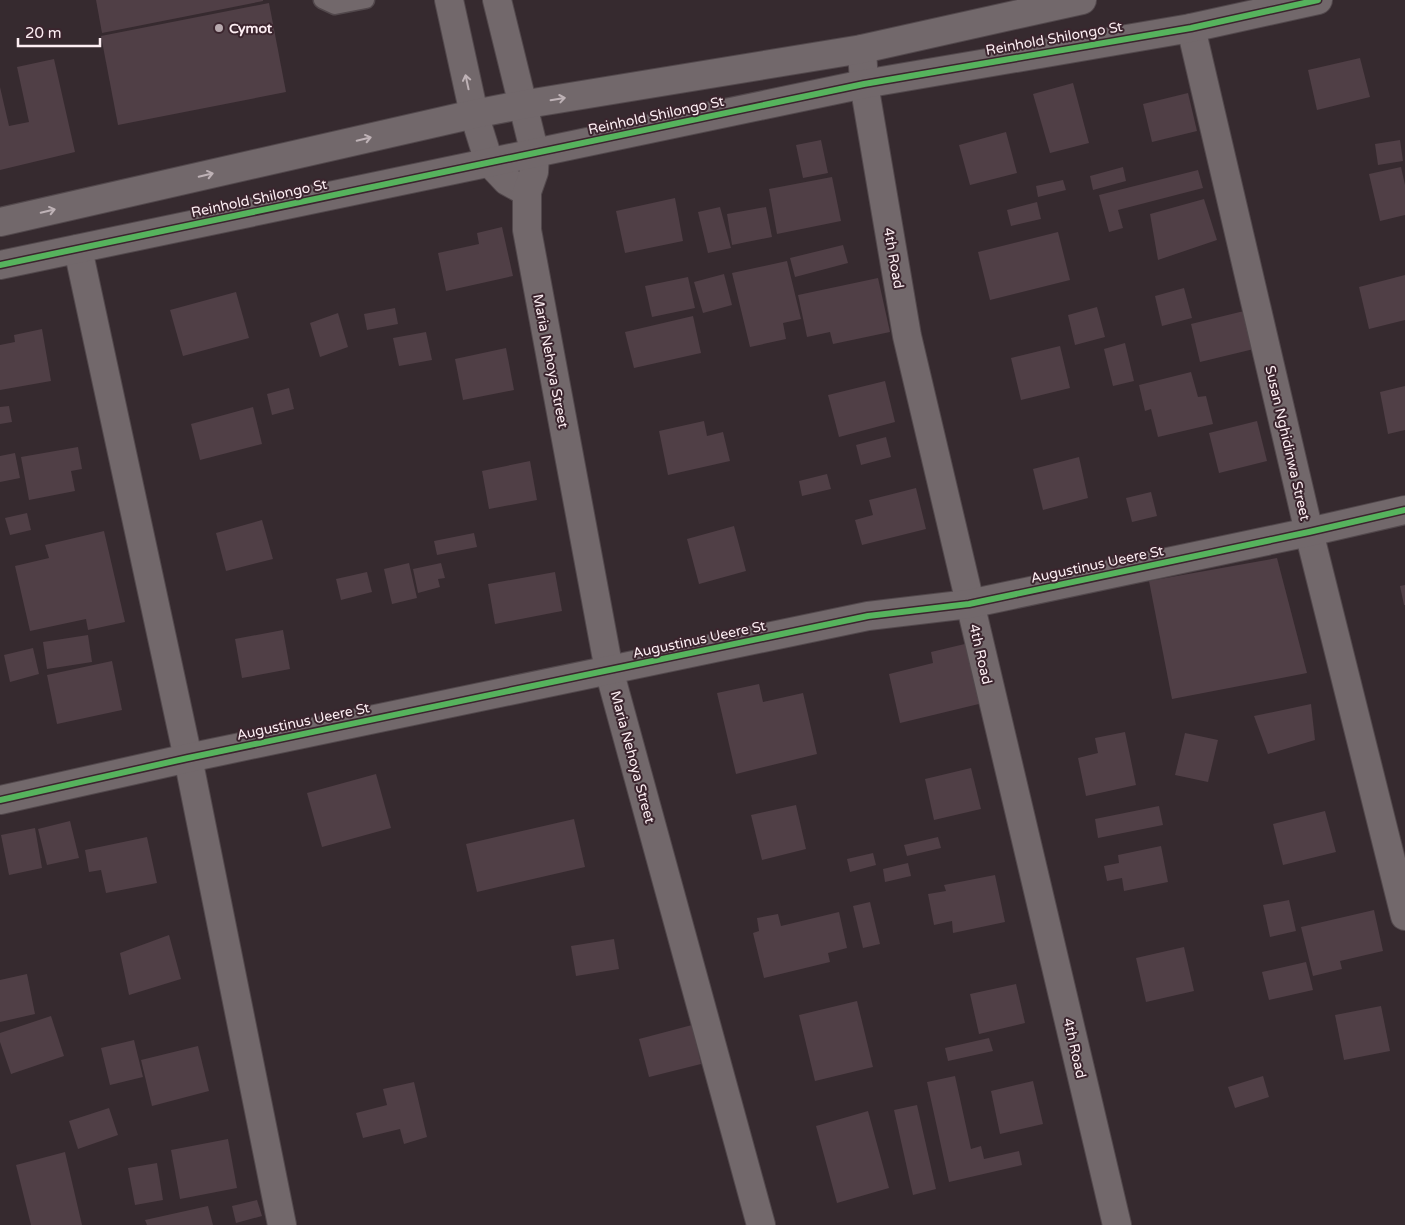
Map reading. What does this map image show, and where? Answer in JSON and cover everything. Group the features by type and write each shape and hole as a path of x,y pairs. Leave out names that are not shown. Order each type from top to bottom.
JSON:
{"street":[{"path":"449,0 474,114 490,162 507,180 527,192"},
{"path":"496,0 521,105 535,154"},
{"name":"Reinhold Shilongo St","path":"0,222 474,114 862,48 1082,0"},
{"name":"Reinhold Shilongo St","path":"0,265 864,84 1191,28 1318,0"},
{"name":"Susan Nghidinwa Street","path":"1191,28 1309,532 1405,916"},
{"name":"4th Road","path":"862,48 864,84 907,336 1117,1225"},
{"name":"Maria Nehoya Street","path":"535,154 534,172 527,192 527,230 609,670 761,1225"},
{"path":"78,248 188,758 282,1225"},
{"name":"Augustinus Ueere St","path":"0,800 188,758 868,616 970,604 1405,510"}],"lane":[{"path":"322,0 335,6 366,0"}],"building":[{"path":"96,0 263,0 263,1 102,33"},
{"path":"269,3 286,92 118,125 101,36"},
{"path":"1360,58 1370,97 1317,110 1308,70"},
{"path":"54,59 75,152 0,170 0,87 9,126 29,122 17,67"},
{"path":"1073,83 1089,143 1050,153 1033,94"},
{"path":"1188,93 1197,131 1152,142 1143,104"},
{"path":"1006,132 1017,173 970,185 959,145"},
{"path":"821,140 828,173 803,178 796,145"},
{"path":"1400,140 1403,161 1378,165 1375,144"},
{"path":"1123,167 1126,181 1093,190 1090,176"},
{"path":"1401,167 1405,185 1405,215 1380,221 1369,174"},
{"path":"1198,170 1203,188 1118,210 1123,228 1109,232 1099,195"},
{"path":"832,177 841,221 777,234 769,189"},
{"path":"1063,180 1066,190 1038,197 1036,186"},
{"path":"675,198 683,241 625,253 616,211"},
{"path":"1204,199 1217,240 1158,260 1150,214"},
{"path":"1037,202 1041,219 1011,226 1007,210"},
{"path":"720,207 731,248 708,253 698,212"},
{"path":"766,207 772,237 732,245 727,214"},
{"path":"502,227 513,276 446,291 438,253 479,244 477,233"},
{"path":"1058,232 1070,280 990,300 978,252"},
{"path":"843,245 848,263 795,277 790,258"},
{"path":"787,261 801,319 783,323 786,339 750,347 732,273"},
{"path":"724,274 732,305 703,313 694,282"},
{"path":"1405,275 1405,320 1369,329 1359,287"},
{"path":"688,277 695,308 652,317 645,286"},
{"path":"878,278 890,332 833,344 830,332 807,337 798,295"},
{"path":"1184,288 1192,318 1162,326 1155,296"},
{"path":"236,292 249,338 183,356 170,310"},
{"path":"1097,307 1105,337 1075,345 1068,315"},
{"path":"395,308 398,324 367,330 364,314"},
{"path":"1248,310 1258,348 1200,362 1191,324"},
{"path":"338,313 348,347 320,357 310,323"},
{"path":"693,316 701,353 634,368 625,332"},
{"path":"42,329 51,381 0,390 0,345 15,342 14,335"},
{"path":"426,332 432,360 399,366 393,338"},
{"path":"1125,343 1134,381 1113,386 1104,349"},
{"path":"1060,346 1070,388 1021,400 1011,358"},
{"path":"506,348 514,390 463,400 455,359"},
{"path":"1191,372 1198,397 1206,396 1213,424 1158,437 1151,409 1145,411 1139,385"},
{"path":"885,381 895,422 839,437 828,395"},
{"path":"1405,386 1405,430 1388,434 1380,392"},
{"path":"289,388 294,409 272,415 267,394"},
{"path":"9,406 12,422 0,424 0,407"},
{"path":"253,407 262,444 200,460 191,424"},
{"path":"704,421 707,436 723,432 730,461 668,475 659,431"},
{"path":"1257,421 1267,461 1219,473 1209,433"},
{"path":"886,437 891,457 861,465 856,445"},
{"path":"78,447 82,469 71,471 75,491 29,500 21,457"},
{"path":"15,453 20,478 0,482 0,456"},
{"path":"1079,457 1088,498 1043,510 1033,469"},
{"path":"530,461 537,500 489,509 482,471"},
{"path":"827,474 831,489 802,496 799,481"},
{"path":"916,488 926,529 862,545 855,520 873,515 869,500"},
{"path":"1151,492 1157,516 1132,522 1126,498"},
{"path":"27,513 31,530 10,535 5,518"},
{"path":"262,520 273,559 226,571 216,533"},
{"path":"734,526 746,571 699,584 687,539"},
{"path":"104,531 125,622 88,630 86,619 30,631 15,566 49,558 45,545"},
{"path":"474,533 477,547 437,555 434,541"},
{"path":"1277,558 1307,673 1172,699 1149,581"},
{"path":"409,563 417,598 392,604 384,569"},
{"path":"441,563 445,578 438,579 440,587 418,593 413,569"},
{"path":"367,572 372,592 341,600 336,579"},
{"path":"555,572 562,611 495,624 488,584"},
{"path":"1405,585 1405,605 1404,605 1400,586"},
{"path":"283,630 290,669 242,678 235,639"},
{"path":"88,635 92,662 47,669 43,642"},
{"path":"969,643 983,703 900,723 889,674 933,663 931,652"},
{"path":"33,648 39,674 10,682 4,655"},
{"path":"112,661 122,710 57,724 47,675"},
{"path":"759,684 763,702 803,693 817,754 736,774 717,693"},
{"path":"1311,704 1315,740 1268,754 1254,716"},
{"path":"1125,732 1136,785 1086,796 1078,758 1098,753 1095,738"},
{"path":"1185,733 1218,740 1208,782 1175,775"},
{"path":"971,768 981,809 934,820 925,779"},
{"path":"376,774 391,828 322,847 307,793"},
{"path":"796,805 806,849 762,860 751,815"},
{"path":"1159,806 1163,825 1098,838 1095,819"},
{"path":"1325,811 1336,852 1283,865 1273,824"},
{"path":"574,819 585,867 477,892 466,844"},
{"path":"70,821 79,858 47,865 38,829"},
{"path":"35,828 42,868 9,875 1,835"},
{"path":"147,837 157,883 106,893 101,870 89,872 85,850"},
{"path":"938,837 941,848 907,856 904,845"},
{"path":"1161,846 1168,882 1124,891 1122,878 1107,881 1104,866 1119,863 1118,855"},
{"path":"873,853 876,865 850,872 847,859"},
{"path":"908,863 911,876 885,882 883,869"},
{"path":"995,875 1005,922 953,933 952,921 934,925 928,894 946,891 944,885"},
{"path":"1289,900 1296,931 1270,937 1263,905"},
{"path":"870,902 880,944 863,948 853,906"},
{"path":"1374,910 1383,951 1340,961 1342,969 1313,976 1301,927"},
{"path":"839,912 847,948 828,953 830,962 764,978 753,933 759,931 757,918 778,914 781,926"},
{"path":"169,935 181,979 129,995 120,953"},
{"path":"614,939 619,969 576,976 571,946"},
{"path":"1184,947 1194,991 1146,1002 1136,958"},
{"path":"1306,962 1313,990 1269,1000 1262,972"},
{"path":"27,974 35,1014 0,1022 0,980"},
{"path":"1016,984 1025,1023 979,1034 970,994"},
{"path":"857,1001 873,1067 815,1081 799,1015"},
{"path":"1381,1006 1390,1051 1344,1060 1335,1015"},
{"path":"51,1016 64,1056 11,1074 0,1042 0,1033"},
{"path":"692,1025 701,1064 649,1077 639,1039"},
{"path":"989,1038 993,1051 948,1061 945,1048"},
{"path":"134,1040 143,1077 110,1085 101,1048"},
{"path":"198,1046 209,1091 152,1106 141,1060"},
{"path":"955,1076 971,1149 981,1146 984,1159 1019,1151 1022,1165 949,1182 927,1082"},
{"path":"1263,1076 1269,1097 1235,1108 1228,1087"},
{"path":"1033,1081 1043,1124 1000,1134 991,1091"},
{"path":"414,1082 427,1137 404,1144 400,1129 363,1138 356,1113 387,1105 383,1089"},
{"path":"917,1105 936,1189 913,1195 894,1110"},
{"path":"109,1108 118,1135 78,1149 69,1121"},
{"path":"868,1111 889,1188 837,1203 816,1126"},
{"path":"228,1139 237,1188 180,1199 171,1150"},
{"path":"65,1152 82,1225 31,1225 16,1165"},
{"path":"157,1163 163,1200 135,1205 128,1168"},
{"path":"257,1200 262,1216 236,1223 232,1206"},
{"path":"208,1206 213,1225 147,1225 145,1220"}],"cycle path":[{"path":"0,265 864,84 1191,28 1318,0"},
{"path":"0,800 188,758 868,616 969,604 1405,510"}],"place":[{"name":"Cymot","path":"219,28"}]}
